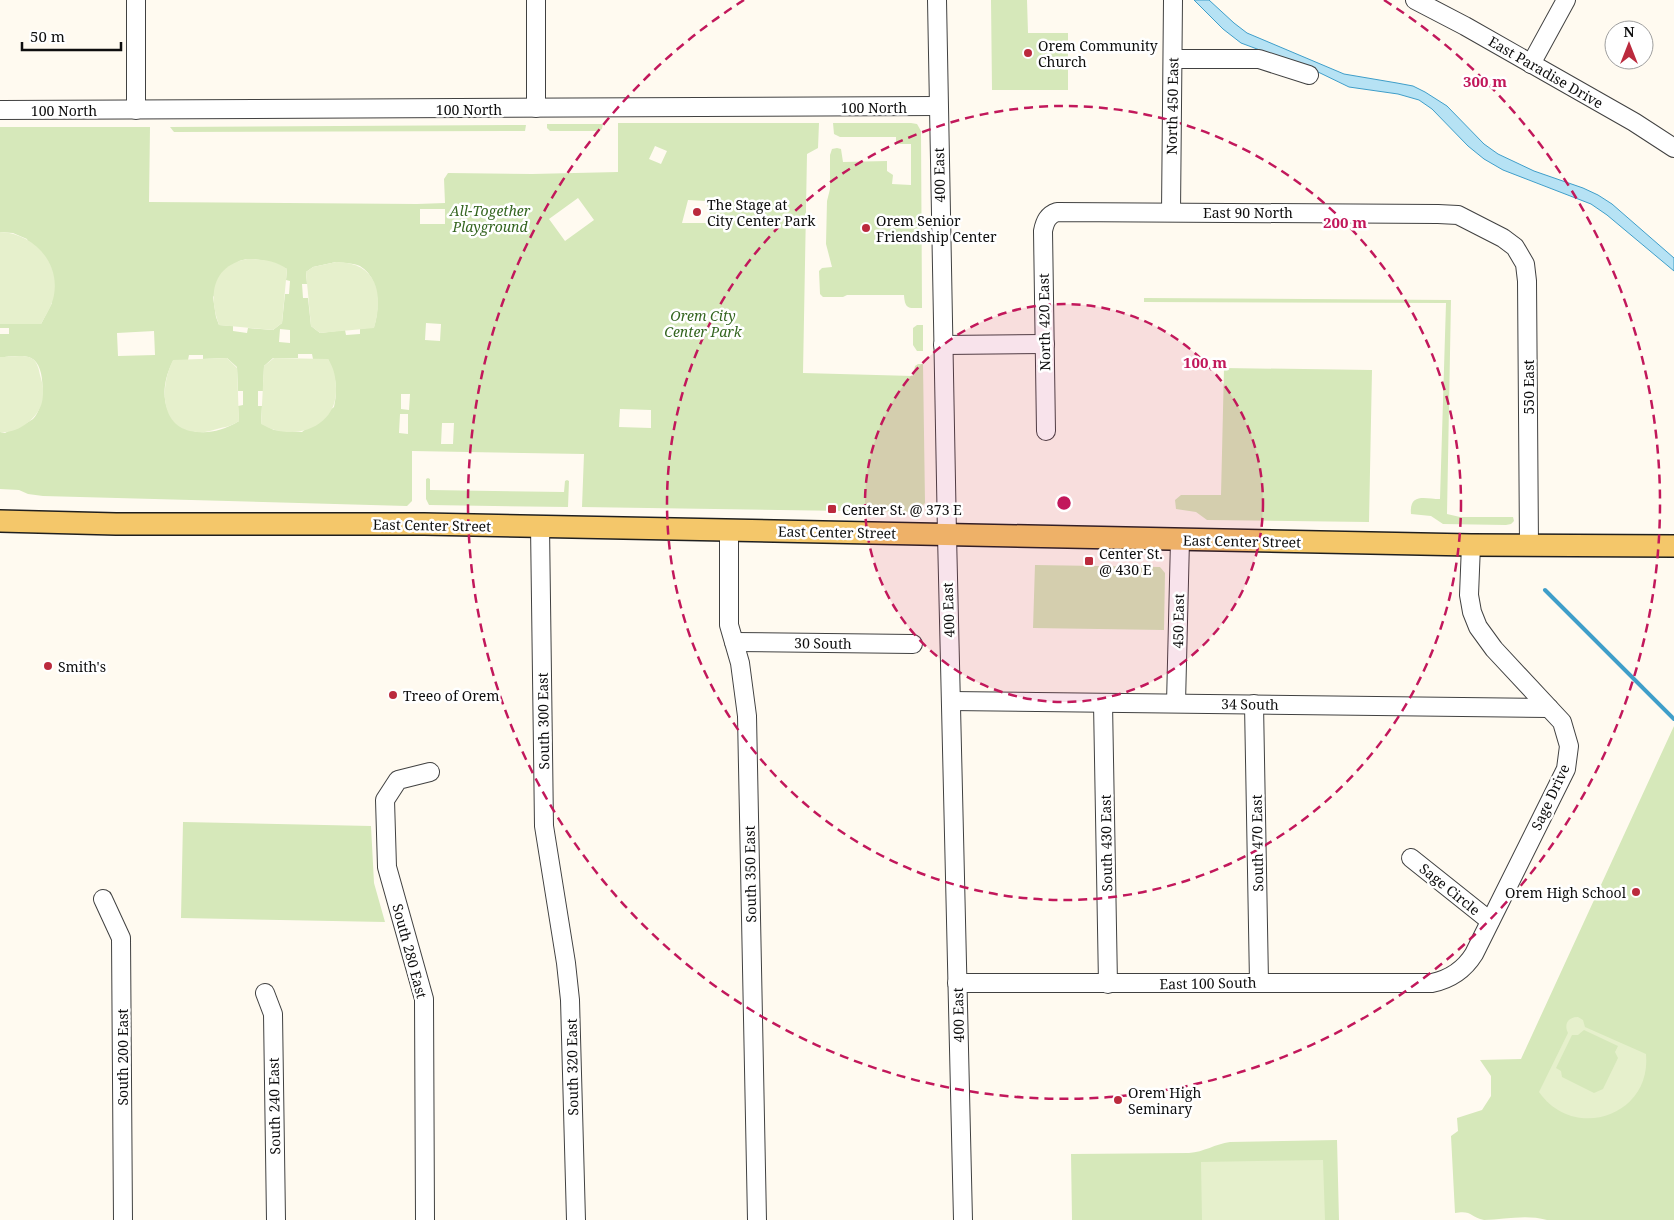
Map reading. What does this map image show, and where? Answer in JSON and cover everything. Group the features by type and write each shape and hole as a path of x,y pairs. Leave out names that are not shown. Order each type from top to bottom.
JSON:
{"main road":[{"name":"East Center Street","path":"0,520 116,524 424,524 1180,540 1674,546"}],"street":[{"path":"136,0 136,110"},
{"path":"536,0 536,108"},
{"name":"400 East","path":"937,0 946,535 963,1220"},
{"name":"North 450 East","path":"1170,212 1173,0"},
{"name":"East Paradise Drive","path":"1414,0 1465,26 1634,122 1674,148"},
{"path":"1531,64 1566,0"},
{"path":"1173,59 1259,59 1309,75"},
{"name":"100 North","path":"0,110 938,106"},
{"name":"East 90 North","path":"1050,215 1057,212 1448,214 1465,218 1503,238"},
{"name":"North 420 East","path":"1046,431 1043,231 1050,215"},
{"name":"550 East","path":"1503,238 1514,247 1525,264 1527,281 1529,545"},
{"path":"943,345 1045,344"},
{"name":"South 300 East","path":"540,526 544,826 558,914"},
{"name":"South 350 East","path":"729,530 729,624 740,663 747,716 757,1220"},
{"name":"450 East","path":"1176,703 1180,540"},
{"name":"Sage Drive","path":"1457,974 1474,954 1566,769 1569,746 1562,722 1488,643 1478,627 1472,612 1469,595 1471,545"},
{"name":"30 South","path":"734,642 913,644"},
{"name":"34 South","path":"951,701 1549,708"},
{"name":"South 430 East","path":"1103,703 1108,984"},
{"name":"South 470 East","path":"1254,704 1259,982"},
{"name":"South 280 East","path":"425,1220 424,999 387,867 385,800 398,780 430,772"},
{"name":"Sage Circle","path":"1411,858 1490,921"},
{"name":"South 200 East","path":"103,899 121,938 123,1220"},
{"name":"South 320 East","path":"558,914 570,1000 576,1220"},
{"name":"East 100 South","path":"957,984 1432,983 1442,981 1457,974"},
{"name":"South 240 East","path":"265,993 273,1014 276,1220"}],"green space":[{"path":"991,0 1027,0 1028,33 1068,33 1068,90 992,90"},
{"name":"Orem City Center Park","path":"618,123 819,123 818,148 807,154 803,373 913,376 915,366 923,364 925,503 916,512 582,507 584,454 412,451 412,501 407,506 43,496 28,494 19,490 0,489 0,432 5,433 26,423 37,414 42,397 42,377 36,362 31,358 20,356 0,357 0,334 9,334 9,328 0,328 0,324 41,324 52,303 27,239 13,233 0,232 0,127 150,127 149,202 445,203 444,179 448,173 618,172","holes":["655,146 667,151 661,164 649,159","578,198 594,220 565,241 549,219","688,200 706,201 713,223 682,223","420,209 445,209 445,224 420,224","247,259 263,260 287,269 286,280 290,281 289,294 285,294 282,323 273,330 248,328 247,333 233,331 233,326 219,325 213,297 239,261","336,262 360,266 367,271 377,294 377,311 374,327 360,329 360,334 346,335 345,330 320,333 311,326 308,298 303,298 302,284 307,284 306,272 313,267","426,323 441,324 440,341 425,340","280,329 290,330 290,343 279,342","154,331 155,355 118,356 117,333","298,354 312,354 313,359 328,359 336,383 334,407 302,432 274,430 261,423 262,406 258,406 258,391 263,391 264,366 273,358 298,358","189,355 203,355 203,359 227,358 237,367 238,391 243,391 243,405 238,406 239,421 220,429 203,432 189,430 177,422 169,411 165,397 166,380 173,361 188,360","401,394 410,394 409,410 401,409","620,409 651,410 651,428 619,427","400,414 408,414 408,434 399,433","442,423 454,423 453,444 441,444"]},
{"path":"833,123 911,123 917,124 921,131 922,308 907,306 904,295 823,297 820,294 819,271 822,268 832,267 826,244 827,201 830,189 830,155 832,149 841,149 843,162 887,161 887,171 893,175 892,184 911,185 911,144 896,144 896,137 840,137 834,134"},
{"path":"547,124 603,124 602,129 598,131 550,131 547,128"},
{"path":"526,125 525,131 174,132 170,127"},
{"path":"0,232 23,238 33,244 42,252 53,271 54,295 41,324 0,324"},
{"path":"247,259 272,262 287,269 282,323 273,330 219,325 214,303 216,283 226,268"},
{"path":"336,262 350,263 361,268 369,274 374,282 378,303 374,328 320,333 311,326 306,272 313,267"},
{"path":"1144,298 1451,300 1447,514 1460,517 1513,517 1514,521 1506,525 1443,524 1431,516 1411,514 1411,507 1416,500 1420,498 1440,499 1446,303 1144,302"},
{"path":"917,325 923,325 923,351 917,351 913,345 913,328"},
{"path":"24,356 33,359 38,368 43,388 42,402 36,414 20,428 7,432 0,432 0,357"},
{"path":"227,358 237,368 239,421 228,426 202,432 185,429 175,423 169,415 165,393 166,382 173,360"},
{"path":"274,358 328,359 335,377 335,401 325,419 317,425 297,432 286,432 273,430 261,424 264,366"},
{"path":"1224,368 1372,370 1369,522 1207,520 1196,512 1176,509 1175,500 1181,495 1221,495"},
{"path":"426,479 430,479 430,490 564,492 565,481 567,480 569,481 568,507 429,505 426,499"},
{"path":"1035,565 1160,567 1165,573 1164,630 1033,628"},
{"path":"1674,726 1674,1220 1547,1220 1522,1217 1484,1220 1468,1213 1455,1213 1451,1136 1458,1131 1457,1118 1482,1110 1491,1096 1491,1076 1480,1060 1521,1059"},
{"path":"183,822 371,826 374,883 385,922 181,918"},
{"path":"1574,1017 1583,1020 1585,1027 1646,1054 1645,1075 1637,1093 1624,1106 1608,1115 1590,1118 1571,1116 1554,1107 1539,1092 1568,1033 1567,1022","holes":["1584,1030 1618,1046 1615,1052 1618,1058 1603,1089 1594,1093 1562,1077 1561,1071 1556,1068 1572,1035 1578,1035"]},
{"path":"1337,1140 1339,1220 1072,1220 1071,1154 1189,1153 1230,1142"},
{"path":"1323,1160 1325,1220 1202,1220 1201,1162"}],"water":[{"path":"1194,0 1209,0 1247,33 1344,74 1413,86 1425,92 1447,106 1484,144 1498,154 1534,171 1583,188 1612,204 1674,258 1674,271 1591,204 1503,170 1484,159 1468,146 1432,109 1419,100 1398,94 1349,87 1316,71 1241,43 1223,29"}],"waterway":[{"path":"1545,590 1674,719"}],"place":[{"name":"Orem Community Church","path":"1028,53"},
{"name":"The Stage at City Center Park","path":"697,212"},
{"name":"Orem Senior Friendship Center","path":"866,228"},
{"name":"Center St. @ 373 E","path":"832,509"},
{"name":"Center St. @ 430 E","path":"1089,561"},
{"name":"Smith's","path":"48,666"},
{"name":"Treeo of Orem","path":"393,695"},
{"name":"Orem High School","path":"1636,892"},
{"name":"Orem High Seminary","path":"1118,1100"}],"park label":[{"name":"All-Together Playground","path":"490,218"}]}
